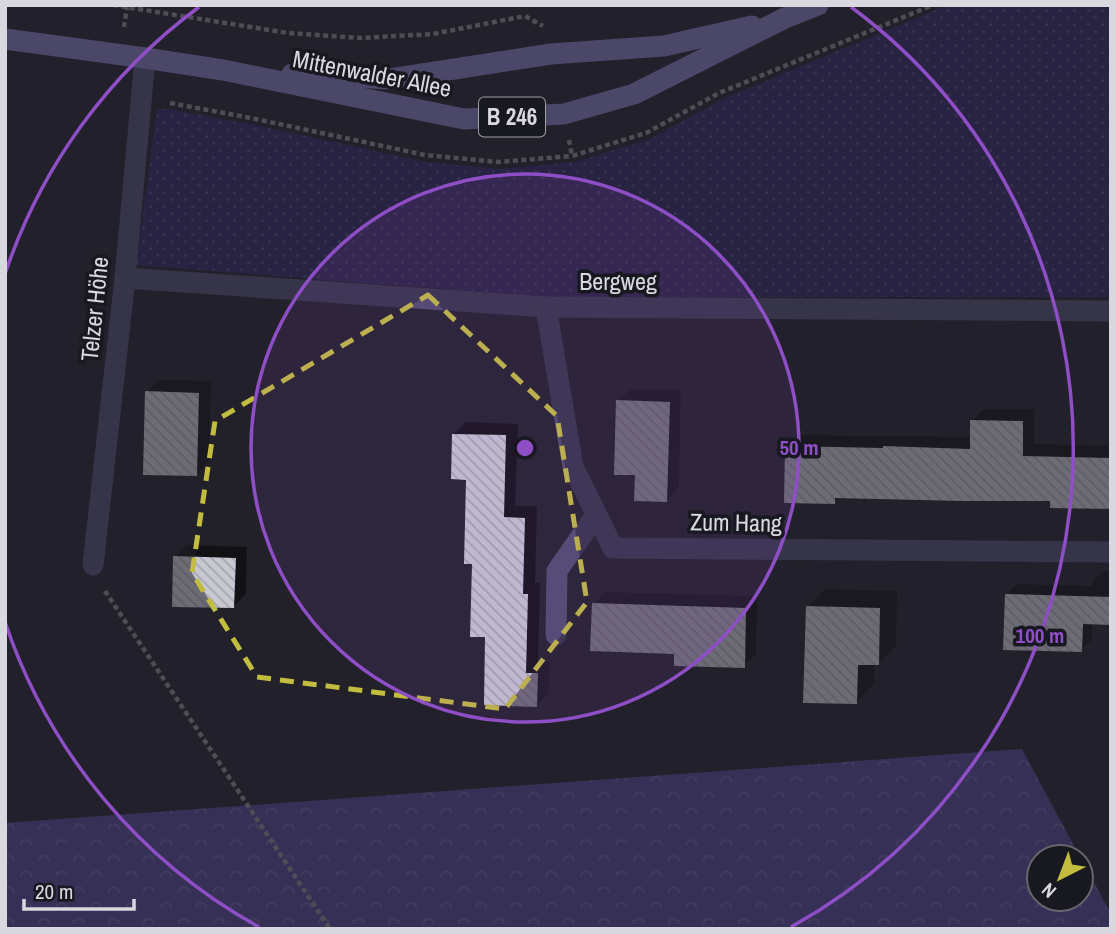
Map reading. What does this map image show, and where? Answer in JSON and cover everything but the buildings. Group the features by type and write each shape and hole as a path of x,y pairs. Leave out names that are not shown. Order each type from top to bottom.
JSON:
{"main road":[{"name":"Mittenwalder Allee","path":"5,39 223,71 464,119 564,114 634,94 785,18 818,5"},
{"name":"Mittenwalder Allee","path":"223,71 390,79 551,54 664,46 785,18"}],"street":[{"name":"Telzer Höhe","path":"93,565 125,278 145,58"},
{"name":"Bergweg","path":"125,278 546,307 1111,311"},
{"name":"Zum Hang","path":"546,307 573,467 613,548 1111,552"},
{"path":"556,635 558,571 596,515"}],"path":[{"path":"141,102 166,103 251,118 425,155 498,162 572,156"},
{"path":"93,565 106,592 330,929"}],"highlighted area":[{"path":"428,295 557,416 587,602 505,709 257,677 192,573 215,421"}],"shaded area":[{"path":"948,5 1111,5 1111,297 547,297 136,265 157,109 250,124 426,162 500,169 575,162 650,139 725,98"}],"green space":[{"path":"1022,749 1072,843 1025,843 1025,913 1095,913 1095,884 1111,914 1111,929 5,929 5,823"}]}
